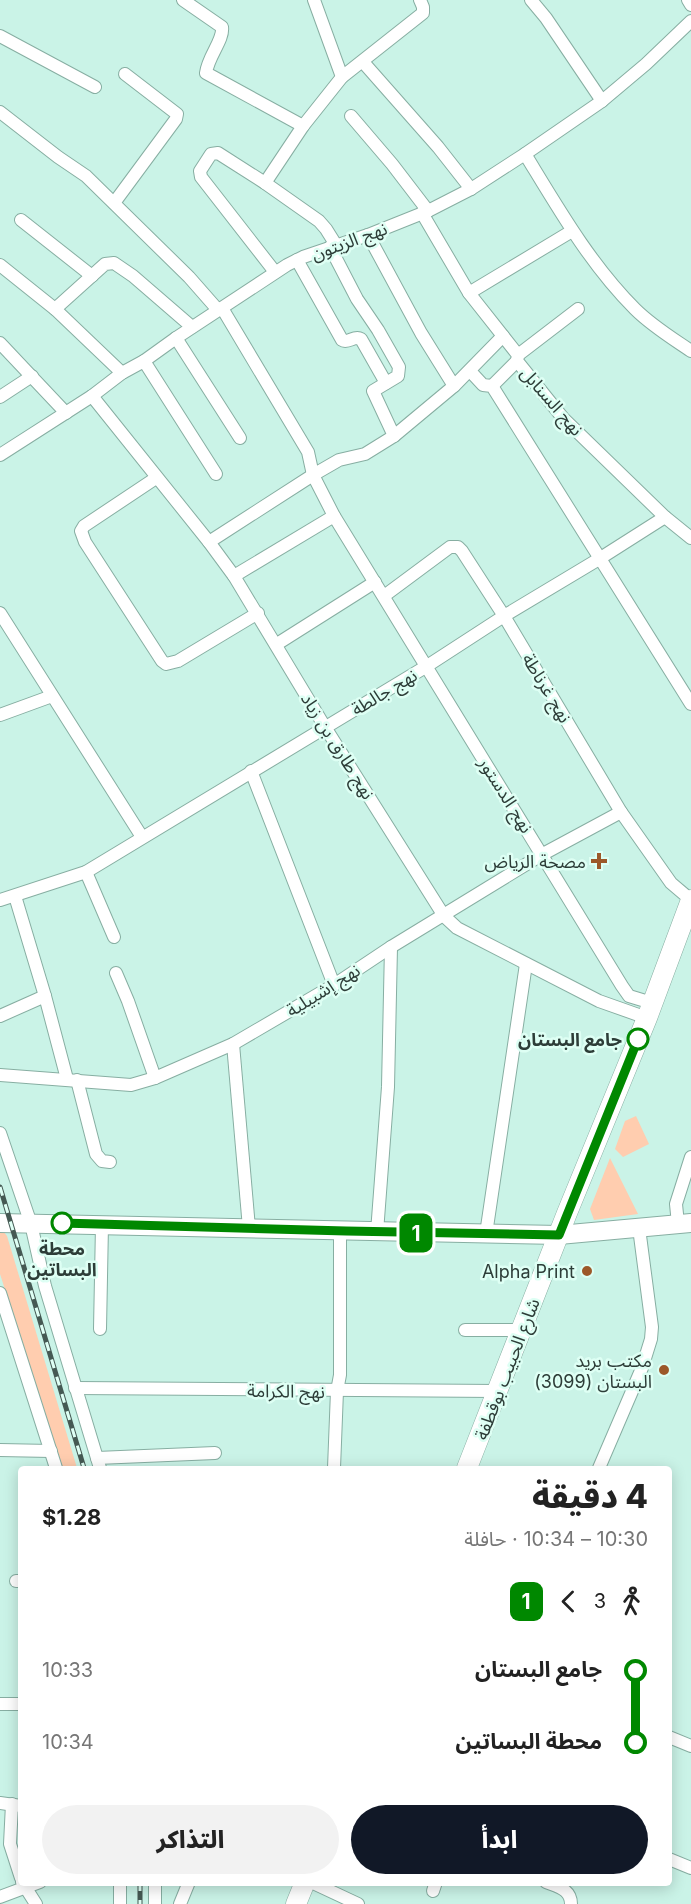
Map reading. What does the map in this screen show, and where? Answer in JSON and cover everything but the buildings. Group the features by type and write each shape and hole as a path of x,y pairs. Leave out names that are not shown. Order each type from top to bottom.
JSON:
{"main road":[{"name":"شارع الحبيب بوقطفة","path":"468,1466 650,1011 691,900"},
{"path":"0,1222 559,1235 685,1223"},
{"path":"296,1904 303,1886"}],"street":[{"path":"171,0 174,2 182,0 222,27 223,33 207,63 206,73 303,126"},
{"path":"314,0 342,77"},
{"path":"265,183 303,126 342,77 423,13 420,0"},
{"path":"531,0 546,18 602,100"},
{"path":"688,0 691,4"},
{"name":"نهج الزيتون","path":"0,455 92,396 122,373 144,361 275,272 297,260 425,212 471,189 602,100 646,64 691,21"},
{"path":"0,36 95,87"},
{"path":"363,62 438,147 471,189"},
{"path":"114,203 176,119 177,114 125,74"},
{"name":"نهج الدستور","path":"0,112 86,176 220,309 308,452 313,475 334,516 629,996 650,1011"},
{"name":"نهج السنابل","path":"351,116 392,164 425,212 469,293 563,418 665,517 691,538"},
{"path":"275,272 201,177 200,171 209,155 218,153 265,183 327,229 357,299 378,330 399,368 398,376 373,391 394,436"},
{"path":"525,154 572,231 605,274 636,310 691,351"},
{"path":"21,220 92,276"},
{"path":"469,293 572,231"},
{"path":"368,235 454,386"},
{"path":"297,260 342,340 361,339 386,383"},
{"path":"55,309 105,264 114,262 192,327"},
{"path":"0,265 55,309 122,373"},
{"path":"492,386 518,358 578,309"},
{"path":"209,542 339,460 364,454 394,436 454,386 503,336"},
{"path":"176,338 240,438"},
{"path":"0,343 66,413"},
{"path":"144,361 216,474"},
{"path":"470,371 483,384 492,386 691,704"},
{"path":"0,397 32,376"},
{"name":"نهج طارق بن زياد","path":"92,396 234,576 444,916 457,928 599,1000 650,1011"},
{"path":"156,478 84,526 81,531 85,542 162,661 166,664 178,661 258,613"},
{"path":"234,576 334,516"},
{"name":"نهج جالطة","path":"0,900 86,872 427,666 665,517"},
{"name":"نهج غرناطة","path":"384,596 450,547 455,546 462,551 504,616 621,812 671,883 691,900"},
{"path":"277,644 375,582"},
{"path":"0,613 142,837"},
{"path":"0,716 52,696"},
{"path":"251,771 334,985"},
{"name":"نهج إشبيلية","path":"0,1075 132,1085 155,1078 233,1044 334,985 391,947 543,854 621,812"},
{"path":"86,872 114,937"},
{"path":"15,896 96,1154 102,1161 110,1162"},
{"path":"377,1232 388,1087 391,947"},
{"path":"486,1234 526,964"},
{"path":"116,973 128,1000 155,1078"},
{"path":"0,1016 45,996"},
{"path":"233,1044 249,1228"},
{"path":"0,1133 31,1224 45,1286 98,1463 215,1453"},
{"path":"685,1223 676,1204 691,1157"},
{"path":"100,1329 102,1225"},
{"path":"600,1466 642,1368 651,1339 652,1327 639,1228"},
{"path":"334,1466 337,1391 340,1375 340,1231"},
{"path":"0,1293 55,1466"},
{"path":"465,1330 521,1330"},
{"name":"نهج الكرامة","path":"75,1388 498,1391"},
{"path":"0,1450 51,1451"},
{"path":"0,1704 18,1704"},
{"path":"672,1738 691,1746"},
{"path":"11,1804 10,1844 18,1868"},
{"path":"672,1860 691,1868"},
{"path":"0,1897 18,1886"},
{"path":"25,1886 36,1904"},
{"path":"120,1886 120,1904"},
{"path":"155,1886 155,1904"},
{"path":"180,1904 187,1886"},
{"path":"319,1886 358,1904"},
{"path":"555,1886 570,1895 572,1904"}],"shaded area":[{"path":"636,1116 649,1144 623,1157 615,1149 625,1121"},
{"path":"610,1158 638,1214 594,1220 590,1209"},
{"path":"0,1231 3,1231 7,1236 76,1466 61,1466 0,1274"}],"railway":[{"path":"0,1187 83,1466"},
{"path":"140,1886 140,1904"}],"bus line":[{"name":"1","path":"62,1223 559,1235 638,1039"}],"place":[{"name":"مصحة الرياض","path":"599,861"},
{"name":"جامع البستان","path":"638,1039"},
{"name":"محطة البساتين","path":"62,1223"},
{"name":"Alpha Print","path":"587,1271"},
{"name":"مكتب بريد البستان (3099)","path":"664,1370"}]}
